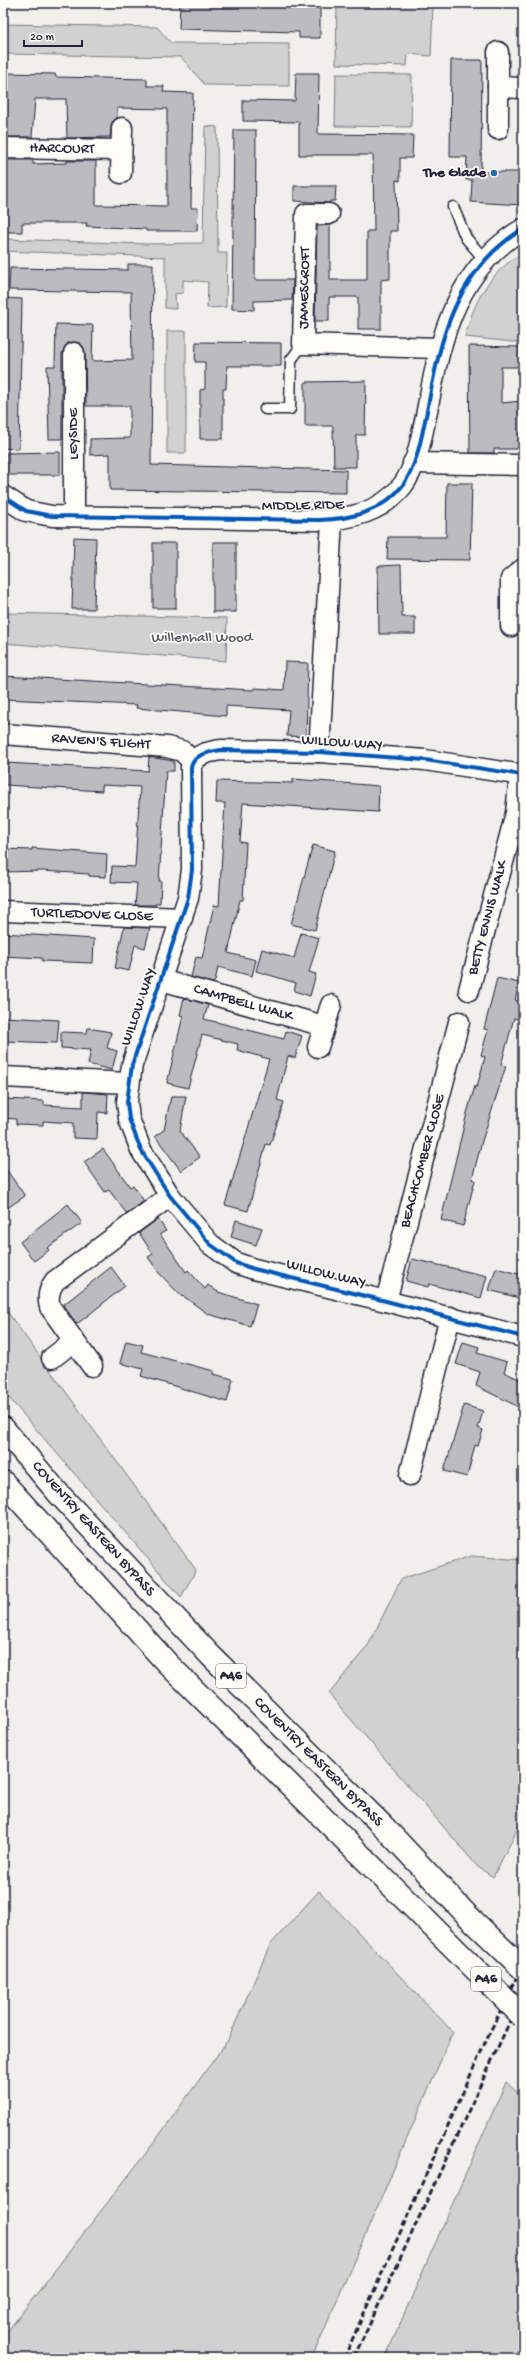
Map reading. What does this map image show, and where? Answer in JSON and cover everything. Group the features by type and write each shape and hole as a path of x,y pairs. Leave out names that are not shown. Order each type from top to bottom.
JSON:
{"highway":[{"name":"COVENTRY EASTERN BYPASS","path":"3,1428 59,1494 206,1650 383,1826 468,1916 523,1970"},
{"name":"A46","path":"3,1482 167,1663 523,2017"}],"street":[{"path":"498,52 498,129"},
{"path":"498,87 523,88"},
{"path":"121,173 120,150 122,128"},
{"name":"HARCOURT","path":"3,148 120,150"},
{"name":"JAMESCROFT","path":"329,214 306,214 303,344 439,348"},
{"name":"MIDDLE RIDE","path":"3,496 26,511 38,514 74,516 332,520 367,512 386,501 403,485 413,463 423,427 439,348 455,303 477,267 511,235 523,229"},
{"name":"LEYSIDE","path":"74,353 74,516"},
{"path":"413,463 523,465"},
{"name":"WILLOW WAY","path":"319,752 332,520"},
{"path":"511,626 511,579 523,569"},
{"name":"RAVEN'S FLIGHT","path":"3,734 167,747 182,751 193,762"},
{"name":"WILLOW WAY","path":"522,775 425,760 319,752 221,750 208,752 193,762 192,870 188,898 128,1082 127,1102 133,1132 141,1150 170,1196 210,1244 236,1262 254,1269 450,1317 523,1337"},
{"name":"BETTY ENNIS WALK","path":"469,990 516,813 522,775"},
{"name":"TURTLEDOVE CLOSE","path":"3,911 182,918"},
{"name":"CAMPBELL WALK","path":"161,980 324,1026"},
{"path":"318,1047 331,1004"},
{"name":"BEACHCOMBER CLOSE","path":"386,1301 459,1022"},
{"path":"3,1077 128,1082"},
{"path":"92,1366 50,1307 48,1296 52,1285 170,1196"},
{"path":"410,1475 450,1317"},
{"path":"52,1358 74,1342"}],"lane":[{"path":"453,207 466,238 485,260"},
{"path":"265,409 290,409 291,360 303,344"}],"green space":[{"path":"337,3 466,3 462,6 433,6 431,56 408,54 407,66 336,64"},
{"path":"3,24 157,27 171,43 289,44 289,86 205,85 181,57 4,54"},
{"path":"336,74 412,75 411,127 335,126"},
{"path":"205,126 217,127 218,253 227,253 226,307 207,308 208,282 183,280 183,293 175,294 176,309 165,308 165,257 4,251 4,239 147,244 203,243"},
{"path":"523,252 523,343 465,337 474,310 485,288 501,269"},
{"path":"167,331 186,331 186,453 167,453"},
{"name":"Willenhall Wood","path":"3,613 227,618 226,661 3,643"},
{"path":"3,1306 196,1570 181,1597 3,1391"},
{"path":"471,1556 523,1560 523,1819 493,1877 478,1867 329,1694 369,1644 401,1579"},
{"path":"319,1891 453,2032 312,2358 3,2358 3,2337 153,2144 228,2040 270,1945"},
{"path":"506,2082 523,2098 523,2358 385,2358"}],"building":[{"path":"298,3 320,3 320,38 299,38 299,32 179,29 180,4 298,7"},
{"path":"451,60 482,60 481,172 522,172 522,205 471,202 472,180 466,180 467,157 450,157"},
{"path":"3,73 55,74 56,77 147,79 147,86 164,86 163,92 193,93 191,208 198,208 197,231 146,231 146,229 86,226 87,223 22,223 22,232 3,232 3,160 33,160 33,164 67,163 67,161 96,161 96,205 167,206 167,109 117,108 117,118 112,122 110,137 67,138 66,99 35,99 32,137 3,137"},
{"path":"296,73 319,73 318,134 413,135 412,158 400,158 400,181 396,180 397,231 390,231 390,279 381,280 381,329 358,329 358,297 329,297 329,321 315,321 317,226 330,225 330,280 367,280 367,231 374,231 373,155 299,155 299,122 243,121 243,100 295,101"},
{"path":"234,130 256,130 255,280 293,280 292,300 254,301 254,310 232,309"},
{"path":"294,186 336,186 335,201 330,201 330,203 294,201"},
{"path":"128,264 153,264 151,465 346,470 346,493 110,490 110,454 90,455 90,439 130,438 130,406 86,406 85,353 80,343 68,343 62,353 62,439 49,439 47,366 55,366 56,324 93,325 92,361 132,360 131,292 9,290 10,268 128,270"},
{"path":"3,298 22,299 19,449 3,448"},
{"path":"196,342 281,343 281,366 227,366 226,389 223,389 223,439 200,439 200,390 205,389 205,362 195,362"},
{"path":"469,346 521,347 521,367 501,367 501,403 523,401 523,449 494,449 494,453 470,453"},
{"path":"366,381 365,435 356,435 356,467 334,467 333,426 305,426 305,382"},
{"path":"60,452 60,475 6,475 6,453"},
{"path":"447,483 472,483 470,560 387,559 388,537 446,537"},
{"path":"74,537 96,538 94,609 72,609"},
{"path":"213,542 236,542 236,612 213,612"},
{"path":"153,543 176,543 176,608 153,608"},
{"path":"401,565 402,617 415,617 415,634 379,634 378,566"},
{"path":"285,662 308,663 306,737 287,736 289,710 226,706 226,716 136,708 137,705 3,699 3,676 253,690 254,688 284,690"},
{"path":"149,757 174,761 174,771 166,771 159,881 161,881 160,903 156,903 155,905 135,905 137,883 111,882 112,866 135,867 140,787 102,785 102,791 5,785 6,763 148,771"},
{"path":"293,779 379,786 378,812 243,803 240,842 246,843 243,900 240,900 228,953 256,960 252,976 218,967 215,981 213,983 191,977 196,957 202,958 214,905 219,906 225,803 216,803 217,781 293,783"},
{"path":"313,845 335,851 315,930 291,924"},
{"path":"32,848 107,854 106,877 89,876 89,874 43,871 3,872 3,849 32,850"},
{"path":"124,927 150,928 145,948 135,945 129,971 115,968"},
{"path":"3,933 94,939 93,963 42,961 42,958 3,956"},
{"path":"301,933 319,938 309,972 316,974 310,996 294,991 296,983 256,971 262,949 294,958"},
{"path":"497,978 519,983 515,1000 523,1003 523,1021 514,1018 501,1065 506,1066 482,1141 472,1179 475,1180 463,1226 441,1220 467,1113 475,1086 477,1087 485,1057 481,1055 488,1030 484,1029"},
{"path":"184,998 208,1005 204,1019 284,1039 286,1031 302,1036 295,1058 288,1056 277,1100 284,1102 270,1145 266,1144 248,1211 225,1205 269,1059 237,1050 238,1044 202,1035 188,1088 167,1083 183,1016 180,1015"},
{"path":"3,1017 59,1020 57,1043 3,1041"},
{"path":"88,1028 111,1032 107,1048 117,1051 112,1070 88,1064 91,1050 61,1048 61,1032 87,1033"},
{"path":"83,1092 108,1094 107,1113 98,1112 97,1139 73,1138 73,1123 43,1121 43,1125 16,1124 16,1119 3,1118 4,1099 44,1101 44,1105 83,1107"},
{"path":"171,1096 186,1096 180,1131 200,1157 181,1171 155,1136 164,1130"},
{"path":"103,1149 130,1187 133,1185 144,1201 127,1214 109,1190 105,1192 84,1162"},
{"path":"3,1165 25,1196 3,1211"},
{"path":"68,1204 82,1223 47,1248 49,1250 34,1261 20,1242"},
{"path":"158,1219 166,1231 160,1234 186,1272 188,1270 205,1289 208,1285 218,1292 257,1304 250,1326 208,1314 183,1296 182,1297 159,1273 148,1257 153,1254 139,1233"},
{"path":"236,1220 262,1228 256,1245 231,1237"},
{"path":"412,1259 487,1276 481,1298 429,1284 428,1287 406,1281"},
{"path":"111,1267 125,1286 77,1324 63,1305"},
{"path":"496,1268 523,1275 523,1299 489,1290"},
{"path":"126,1341 143,1345 141,1352 214,1371 213,1374 233,1379 227,1402 141,1376 143,1369 120,1363"},
{"path":"463,1342 479,1347 477,1353 507,1362 504,1372 523,1381 523,1409 476,1386 480,1372 456,1364"},
{"path":"464,1405 483,1411 478,1428 483,1430 478,1446 475,1445 467,1477 444,1471"}],"railway":[{"path":"344,2358 488,2036 523,1964"},
{"path":"354,2358 523,1993"}],"cycle path":[{"path":"3,496 26,511 52,516 319,520 355,516 376,508 395,494 403,485 412,469 420,443 440,349 455,307 465,287 494,251 523,229"},
{"path":"523,775 425,760 319,752 221,750 203,754 195,759 191,767 192,870 188,898 132,1065 127,1102 129,1119 141,1150 170,1196 210,1244 236,1263 254,1269 386,1301 523,1337"}],"place":[{"name":"The Glade","path":"494,173"}]}
